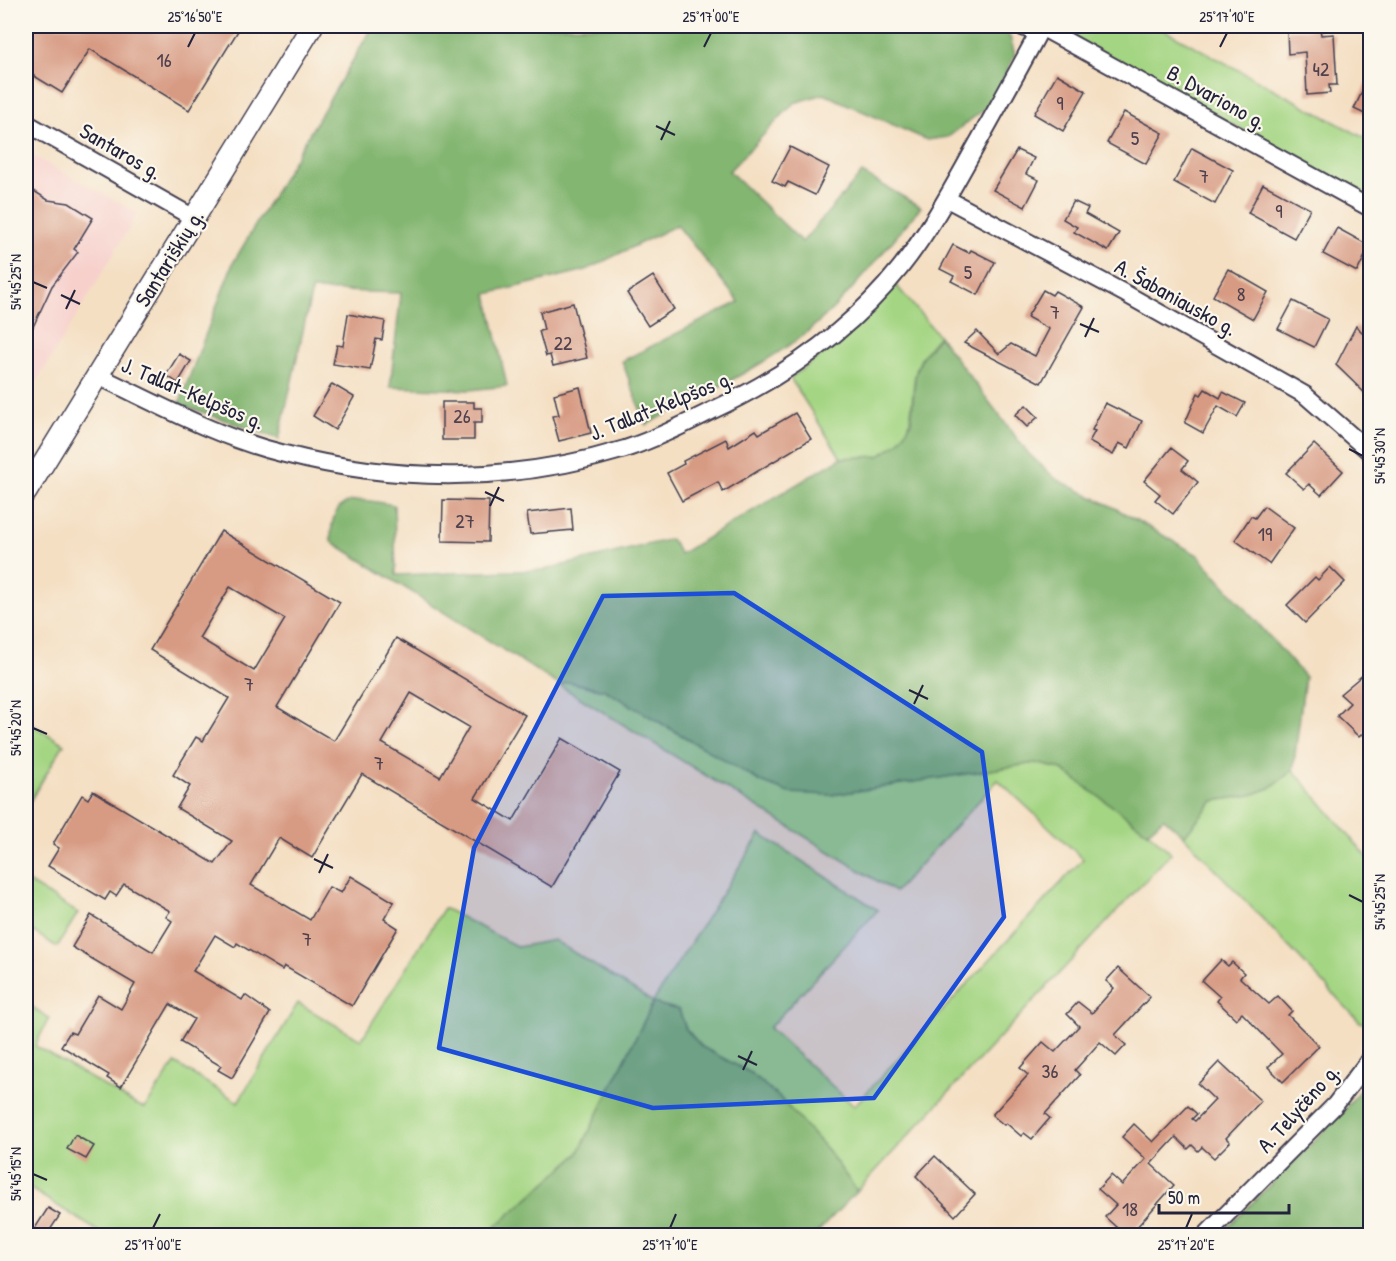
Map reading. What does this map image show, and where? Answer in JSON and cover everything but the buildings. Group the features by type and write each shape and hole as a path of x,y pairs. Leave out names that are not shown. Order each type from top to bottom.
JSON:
{"main road":[{"name":"Santariškių g.","path":"26,492 312,26"}],"street":[{"name":"B. Dvariono g.","path":"1020,26 1040,29 1371,208"},
{"name":"J. Tallat-Kelpšos g.","path":"96,375 166,410 231,437 282,454 386,474 436,476 526,471 570,464 628,448 752,392 790,369 825,344 898,270 924,237 947,198 1040,29"},
{"name":"Santaros g.","path":"26,123 194,218"},
{"name":"A. Šabaniausko g.","path":"947,198 1305,394 1371,452"},
{"name":"A. Telyčėno g.","path":"1205,1236 1335,1106 1371,1059"}],"highlighted area":[{"path":"734,593 982,752 1004,917 874,1098 653,1108 439,1048 474,848 603,596"}],"shaded area":[{"path":"26,152 138,213 26,400"}],"green space":[{"path":"373,26 1000,26 1010,37 1015,55 991,104 948,137 927,140 824,94 794,103 729,171 802,242 862,173 921,207 846,296 812,328 758,365 646,425 622,361 739,302 677,225 586,270 487,294 507,386 469,390 390,387 401,293 312,290 279,439 179,404 233,263"},
{"path":"1056,26 1157,26 1370,141 1370,199 1059,30"},
{"path":"896,285 939,336 927,349 918,364 913,387 910,422 901,442 892,450 879,456 841,458 790,378 846,334"},
{"path":"939,336 1028,453 1056,479 1115,508 1198,555 1305,677 1293,770 1270,788 1251,795 1213,801 1184,836 1164,818 1148,832 1061,769 1035,763 831,795 789,793 761,782 605,690 569,682 559,685 331,541 335,514 341,506 358,500 394,505 396,575 543,570 671,539 680,554 841,458 879,456 898,443 911,423 915,377 922,357"},
{"path":"568,682 605,690 761,782 831,795 1035,763 1061,769 1148,832 1171,853 857,1191 828,1151 781,1099 751,1073 702,1047 686,1029 679,1010 653,1003 578,1154 486,1235 104,1235 26,1186 26,1003 49,1018 35,1046 135,1104 145,1108 175,1063 238,1102 298,1003 361,1040 444,908 518,947 554,940 653,1002 760,834 878,910 769,1028 854,1106 1083,859 998,780 895,892 559,685"},
{"path":"33,725 64,744 26,808 26,738"},
{"path":"1293,770 1370,860 1370,1025 1360,1022 1184,836 1213,801 1251,795 1270,788"},
{"path":"26,881 78,913 57,947 26,927"},
{"path":"653,1003 679,1010 686,1029 702,1047 751,1073 781,1099 828,1151 857,1191 815,1235 486,1235 578,1154"},
{"path":"1370,1077 1370,1235 1220,1235 1339,1116"}]}
